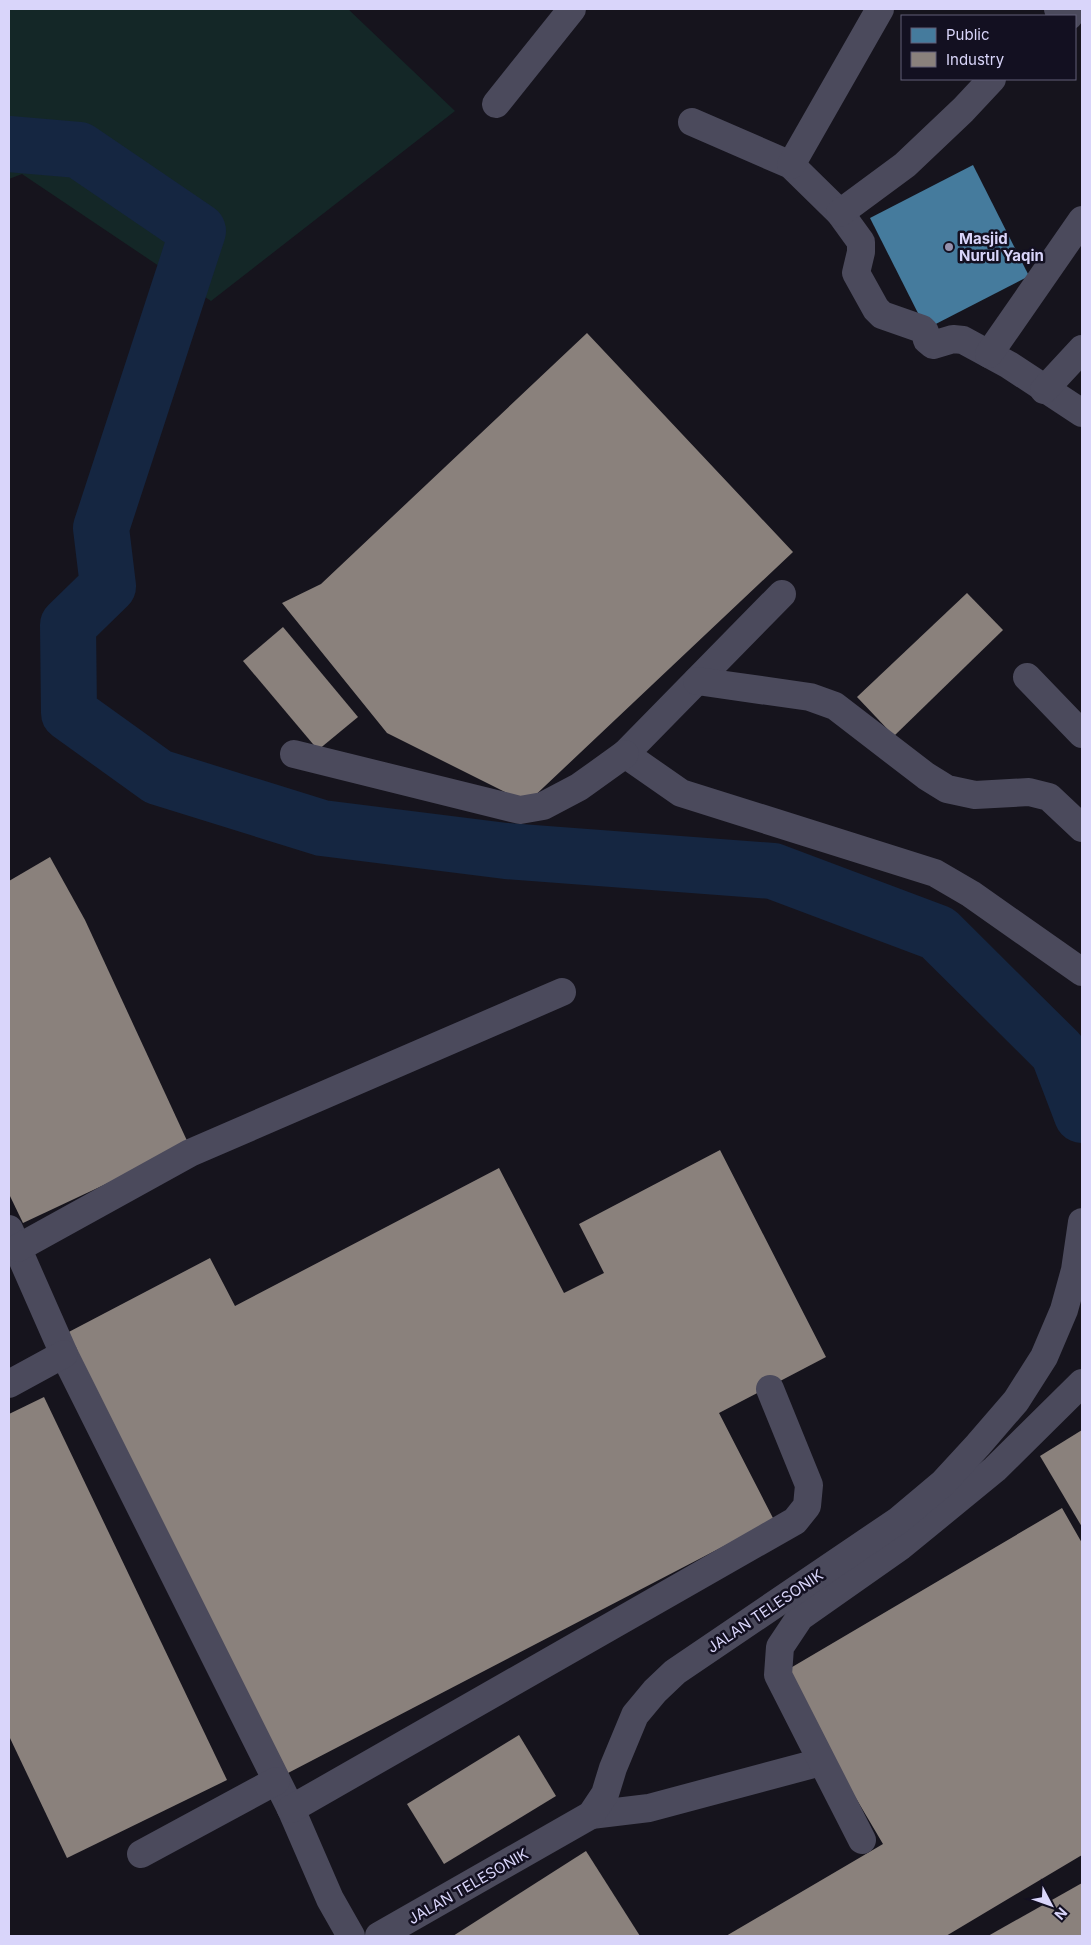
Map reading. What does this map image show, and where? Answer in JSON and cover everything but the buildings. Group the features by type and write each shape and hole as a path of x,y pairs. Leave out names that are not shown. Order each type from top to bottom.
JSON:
{"street":[{"path":"496,104 572,9"},
{"path":"791,165 880,9"},
{"path":"840,213 905,165 963,110 991,80"},
{"path":"692,122 791,165 840,213 861,242 861,252 856,273 876,310 882,315 922,329 929,344 933,345 953,339 963,340 989,354 1082,413"},
{"path":"989,354 1082,220"},
{"path":"1044,390 1082,349"},
{"path":"294,754 520,810 543,806 579,786 625,754 782,594"},
{"path":"1027,677 1082,734"},
{"path":"697,681 810,698 835,706 926,776 947,789 975,795 1028,792 1049,797 1082,828"},
{"path":"625,754 682,792 934,873 971,894 1082,972"},
{"path":"351,1936 330,1899 291,1808 64,1354 13,1238 190,1153 562,992"},
{"name":"JALAN TELESONIK","path":"384,1935 591,1815 605,1794 613,1768 635,1715 655,1691 675,1672 899,1520 943,1483 1016,1400 1044,1356 1064,1310 1075,1270 1082,1222"},
{"path":"9,1384 64,1354"},
{"path":"862,1840 778,1675 780,1648 800,1618 901,1546 995,1469 1082,1383"},
{"path":"291,1808 795,1521 807,1506 809,1485 770,1389"},
{"path":"591,1815 649,1808 821,1762"},
{"path":"141,1854 276,1781"}],"green space":[{"path":"9,9 348,9 455,111 211,301 22,174 9,179"}],"waterway":[{"path":"9,144 79,150 198,231 101,528 108,586 68,625 69,713 158,777 322,828 506,851 773,871 938,933 1058,1052 1082,1115"}],"place":[{"name":"Masjid Nurul Yaqin","path":"949,247"}]}
